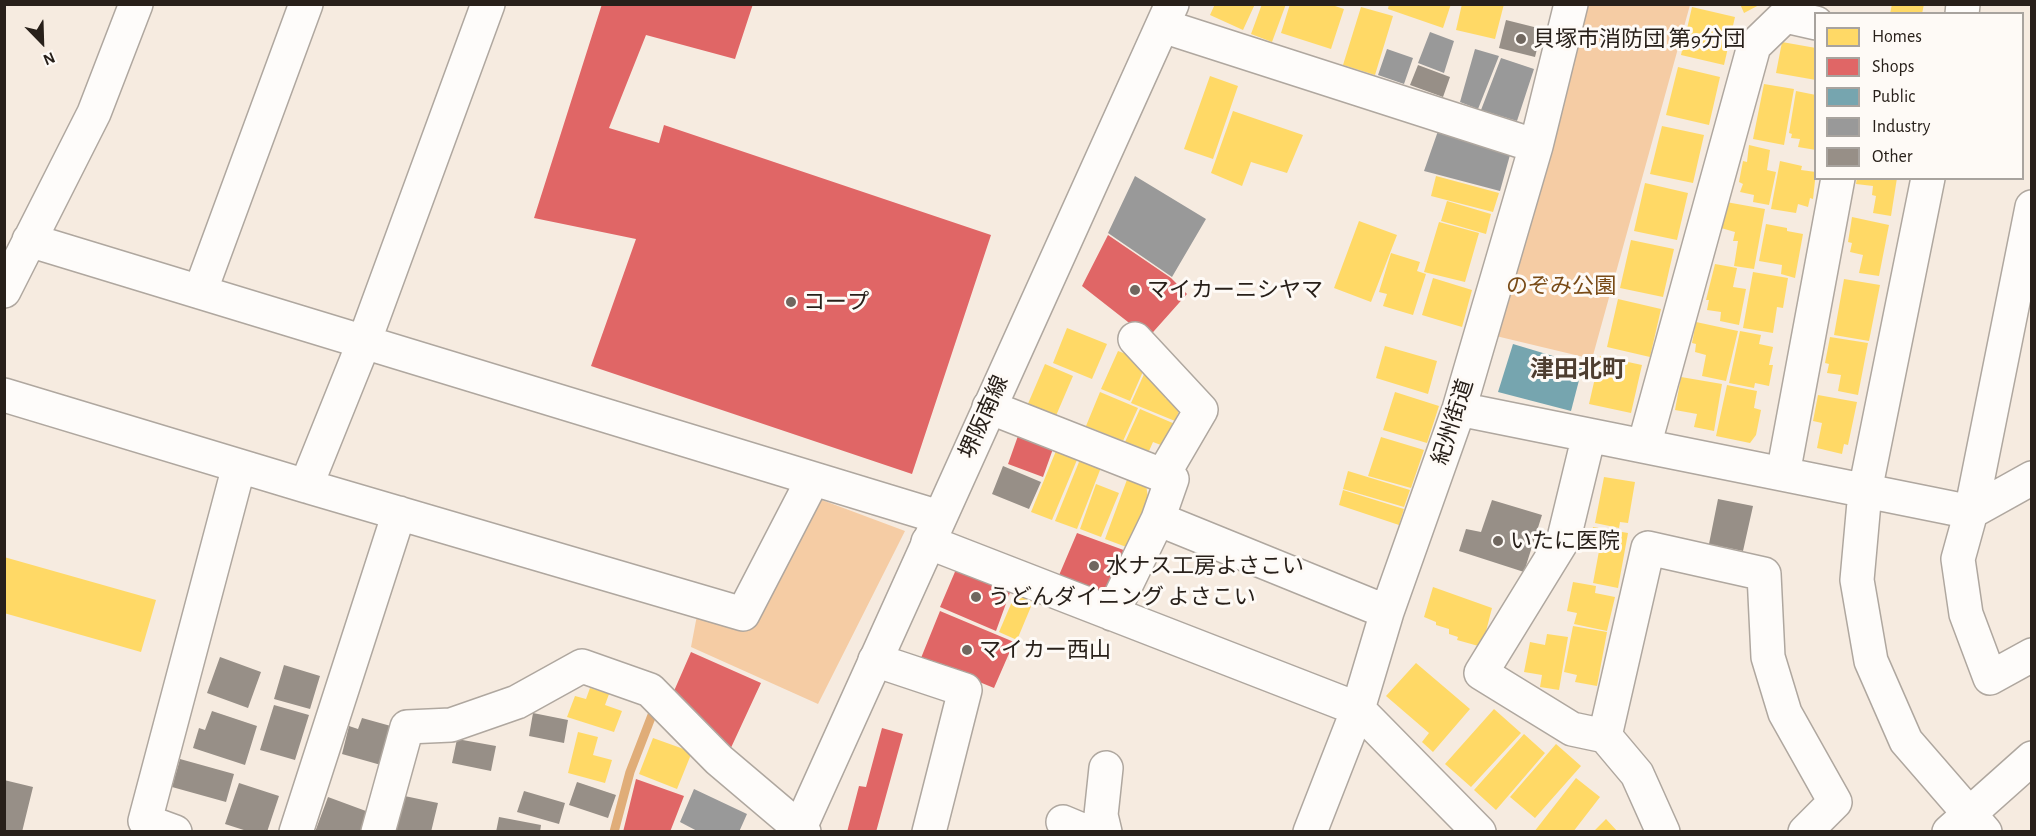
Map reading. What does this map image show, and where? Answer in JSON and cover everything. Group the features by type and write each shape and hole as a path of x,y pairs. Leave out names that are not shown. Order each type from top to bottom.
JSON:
{"street":[{"path":"4,291 94,113 136,4"},
{"path":"200,292 306,4"},
{"path":"306,486 364,342 488,4"},
{"name":"紀州街道","path":"1310,831 1358,709 1387,612 1459,409 1536,146 1571,4"},
{"path":"1168,15 1536,146"},
{"name":"堺阪南線","path":"801,830 988,407 1168,15"},
{"path":"1644,446 1754,46 1785,16 1814,23"},
{"path":"1783,474 1838,180"},
{"path":"1928,180 1865,491 1857,580 1871,661 1906,741 1967,825 2031,758"},
{"path":"2031,207 1971,512 1959,559 1966,614 1990,678 2031,655"},
{"path":"29,240 813,479 933,530 1112,614 1358,709 1479,831"},
{"path":"1135,339 1201,410 1163,475"},
{"path":"4,395 743,614 813,479"},
{"path":"988,407 1172,479 1158,519 1112,614"},
{"path":"1459,409 1971,512 2031,478"},
{"path":"1589,435 1563,538 1480,673 1572,729 1605,736 1637,774 1663,831"},
{"path":"175,831 145,821 239,466"},
{"path":"296,831 399,513"},
{"path":"1158,519 1387,612"},
{"path":"1605,736 1648,548 1764,574 1768,657 1785,713 1835,802 1805,831"},
{"path":"875,660 965,690 929,831"},
{"path":"378,831 407,727 452,725 517,702 582,666 650,690 719,760 801,830"},
{"path":"1105,831 1101,815 1106,768"}],"green space":[{"name":"のぞみ公園","path":"1587,5 1690,5 1592,359 1496,336"},
{"path":"814,497 905,531 818,704 691,647 698,610 750,622"}],"building: Homes":[{"path":"1215,4 1255,4 1243,30 1210,15"},
{"path":"1262,4 1286,4 1272,42 1251,34"},
{"path":"1290,4 1329,4 1344,9 1331,49 1281,33"},
{"path":"1389,4 1451,4 1443,28 1388,9"},
{"path":"1462,4 1504,4 1495,39 1456,30"},
{"path":"1740,4 1761,4 1744,13"},
{"path":"1892,4 1924,4 1922,12 1890,12"},
{"path":"1361,7 1393,16 1375,75 1343,65"},
{"path":"1692,7 1735,17 1724,65 1681,55"},
{"path":"1782,42 1814,48 1814,80 1776,73"},
{"path":"1678,67 1720,77 1709,125 1666,115"},
{"path":"1210,76 1238,86 1213,159 1184,149"},
{"path":"1764,84 1794,89 1784,145 1753,139"},
{"path":"1796,91 1814,95 1814,150 1798,147 1800,139 1791,138 1792,134 1789,133"},
{"path":"1233,111 1303,135 1287,173 1251,162 1242,186 1211,173"},
{"path":"1662,126 1704,135 1693,183 1650,174"},
{"path":"1749,145 1770,150 1767,170 1776,172 1769,205 1753,202 1754,195 1740,192 1743,184 1739,182 1743,161 1747,162"},
{"path":"1780,161 1802,166 1801,170 1814,172 1813,199 1810,198 1808,207 1798,204 1796,213 1771,209"},
{"path":"1436,176 1499,193 1493,212 1431,196"},
{"path":"1857,180 1897,180 1891,216 1873,213 1876,196 1872,195 1873,186 1856,184"},
{"path":"1645,183 1688,193 1677,240 1634,231"},
{"path":"1447,201 1491,214 1486,234 1441,221"},
{"path":"1726,202 1765,209 1754,269 1734,266 1738,241 1733,241 1735,232 1721,228"},
{"path":"1852,217 1889,225 1879,276 1859,273 1863,255 1850,252 1852,243 1848,242"},
{"path":"1359,221 1397,235 1371,302 1334,288"},
{"path":"1439,222 1479,233 1465,282 1424,272"},
{"path":"1766,224 1803,234 1795,278 1781,274 1782,265 1759,261"},
{"path":"1631,240 1674,249 1663,297 1620,288"},
{"path":"1391,253 1420,262 1417,271 1426,274 1413,315 1383,306 1387,294 1379,292"},
{"path":"1715,264 1737,268 1733,287 1746,289 1739,325 1720,321 1721,312 1707,310 1709,300 1706,300"},
{"path":"1753,272 1788,278 1783,308 1777,307 1773,333 1743,328"},
{"path":"1433,278 1472,290 1462,327 1422,315"},
{"path":"1844,279 1880,285 1869,341 1834,335"},
{"path":"1618,299 1661,309 1650,357 1607,347"},
{"path":"1696,322 1738,331 1726,381 1702,376 1706,355 1695,352 1696,344 1692,343"},
{"path":"1067,328 1107,344 1092,379 1053,363"},
{"path":"1740,331 1761,335 1759,344 1773,347 1769,365 1773,365 1769,386 1755,383 1754,388 1729,383"},
{"path":"1830,337 1868,343 1858,395 1838,391 1841,375 1827,373 1829,364 1825,363"},
{"path":"1385,346 1437,361 1428,394 1376,378"},
{"path":"1118,351 1134,357 1145,367 1130,401 1101,389"},
{"path":"1600,356 1642,365 1631,413 1589,404"},
{"path":"1045,364 1073,376 1055,418 1027,406"},
{"path":"1145,372 1170,387 1165,398 1181,406 1175,421 1131,403"},
{"path":"1681,377 1722,384 1714,431 1694,427 1697,414 1675,410"},
{"path":"1727,385 1757,391 1754,408 1761,410 1756,435 1750,443 1716,436"},
{"path":"1100,392 1138,408 1123,441 1086,426"},
{"path":"1395,392 1439,406 1427,443 1383,430"},
{"path":"1818,395 1857,402 1848,445 1844,444 1842,454 1817,448 1822,423 1813,421"},
{"path":"1140,409 1175,424 1166,447 1153,442 1149,451 1125,442"},
{"path":"1381,437 1424,450 1411,488 1368,476"},
{"path":"1058,446 1079,455 1052,520 1031,512"},
{"path":"1081,457 1102,465 1077,529 1055,521"},
{"path":"1348,471 1410,490 1404,507 1343,489"},
{"path":"1128,477 1146,484 1148,498 1129,548 1105,539"},
{"path":"1604,477 1635,482 1628,523 1620,522 1619,528 1595,523"},
{"path":"1096,484 1119,493 1101,537 1080,529"},
{"path":"1343,490 1404,509 1399,525 1339,505"},
{"path":"1593,527 1628,533 1618,588 1593,583 1599,551 1589,549"},
{"path":"4,557 156,600 141,652 4,613"},
{"path":"1573,582 1596,586 1595,593 1615,597 1607,631 1574,624 1577,613 1567,611"},
{"path":"1433,587 1492,608 1482,647 1457,640 1458,637 1449,634 1449,629 1436,625 1436,622 1424,617"},
{"path":"1017,590 1035,597 1017,640 999,632"},
{"path":"1573,626 1607,632 1597,686 1575,682 1577,675 1564,672"},
{"path":"1547,634 1568,637 1559,690 1540,687 1542,675 1524,672 1530,642 1545,645"},
{"path":"1416,663 1470,709 1433,752 1422,742 1429,733 1386,696"},
{"path":"590,688 609,694 605,705 622,711 614,732 567,717 575,696 586,699"},
{"path":"1494,709 1521,733 1471,787 1445,764"},
{"path":"578,732 598,737 593,755 612,760 605,783 568,773"},
{"path":"1524,734 1545,753 1496,810 1474,790"},
{"path":"653,738 692,752 677,789 639,774"},
{"path":"1556,744 1581,766 1535,818 1510,797"},
{"path":"1576,778 1600,797 1573,832 1534,832"},
{"path":"1606,819 1618,832 1593,832"}],"building: Shops":[{"name":"コープ","path":"602,4 753,4 735,59 646,35 609,128 659,143 664,125 991,235 912,474 591,366 636,239 534,218"},
{"name":"マイカーニシヤマ","path":"1108,235 1171,278 1187,294 1146,340 1128,322 1082,286"},
{"path":"1019,433 1054,446 1043,477 1008,464"},
{"name":"水ナス工房よさこい","path":"1077,533 1129,552 1111,599 1057,580"},
{"name":"うどんダイニング よさこい","path":"960,560 1012,587 996,631 940,607"},
{"name":"マイカー西山","path":"940,611 1014,642 994,688 921,658"},
{"path":"691,652 761,683 729,752 674,691"},
{"path":"882,728 903,734 876,832 847,832 859,786 866,787"},
{"path":"636,779 684,796 670,832 623,832"}],"building: Public":[{"path":"1513,344 1583,365 1571,411 1498,392"}],"building: Industry":[{"path":"1430,32 1454,41 1444,73 1418,63"},
{"path":"1387,49 1413,58 1404,84 1378,75"},
{"path":"1475,49 1499,56 1478,109 1460,102"},
{"path":"1501,58 1534,69 1517,121 1481,110"},
{"path":"1438,131 1510,155 1500,191 1424,171"},
{"path":"1135,176 1206,219 1172,277 1108,233"},
{"path":"694,789 747,814 739,832 699,832 680,822"}],"building: Other":[{"name":"貝塚市消防団 第9分団","path":"1506,20 1542,29 1535,57 1499,48"},
{"path":"1418,65 1450,77 1443,97 1410,85"},
{"path":"1003,466 1041,482 1029,509 992,494"},
{"path":"1718,499 1753,506 1743,551 1709,544"},
{"name":"いたに医院","path":"1492,500 1542,515 1524,572 1459,551 1466,529 1481,532"},
{"path":"220,657 261,672 248,708 207,693"},
{"path":"284,665 320,676 310,709 274,699"},
{"path":"274,705 309,715 295,760 260,750"},
{"path":"212,711 257,726 245,765 193,748 199,728 205,730"},
{"path":"533,713 568,720 564,743 529,736"},
{"path":"362,718 398,728 388,767 342,754 349,726 358,729"},
{"path":"457,739 496,746 491,771 452,763"},
{"path":"180,759 234,774 226,802 172,787"},
{"path":"4,780 33,787 22,832 4,832"},
{"path":"577,782 616,795 608,818 569,805"},
{"path":"239,783 279,796 267,832 250,832 225,824"},
{"path":"524,791 565,803 559,824 517,812"},
{"path":"395,794 438,803 431,832 387,832"},
{"path":"328,797 374,814 368,832 315,832"},
{"path":"499,817 541,825 540,832 496,832"}],"waterway":[{"path":"614,832 630,772 652,715"}],"place":[{"name":"貝塚市消防団 第9分団","path":"1521,39"},
{"name":"マイカーニシヤマ","path":"1135,290"},
{"name":"コープ","path":"791,302"},
{"name":"いたに医院","path":"1498,541"},
{"name":"水ナス工房よさこい","path":"1094,566"},
{"name":"うどんダイニング よさこい","path":"976,597"},
{"name":"マイカー西山","path":"967,650"}],"district":[{"name":"津田北町","path":"1578,370"}]}
